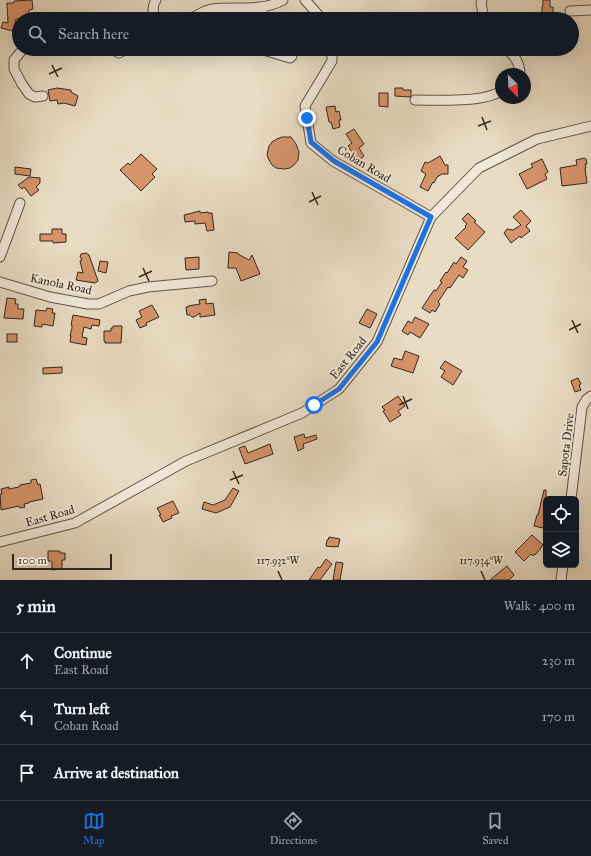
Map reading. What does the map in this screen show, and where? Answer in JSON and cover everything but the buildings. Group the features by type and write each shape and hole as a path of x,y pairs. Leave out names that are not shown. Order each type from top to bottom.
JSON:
{"street":[{"path":"153,12 152,9 156,0"},
{"path":"203,12 212,9 260,7 275,4 283,0"},
{"path":"306,0 316,12"},
{"path":"482,0 483,12"},
{"path":"260,7 262,12"},
{"path":"570,11 591,10"},
{"path":"17,56 14,60 14,69 22,84 29,94 36,97 43,96"},
{"name":"Coban Road","path":"332,56 332,61 305,106 311,142 334,161 431,217"},
{"path":"513,56 520,68"},
{"path":"415,100 456,100 482,98 495,94"},
{"name":"East Road","path":"0,542 75,523 186,461 302,412 339,389 377,342 431,217 479,168 537,139 591,126"},
{"path":"0,257 20,204"},
{"name":"Kanola Road","path":"0,282 50,297 88,304 99,304 129,291 138,289 212,281"},
{"name":"Sapota Drive","path":"571,496 582,407 591,396"},
{"path":"561,580 563,568"}],"route":[{"path":"307,118 311,142 334,161 431,217 377,342 339,389 314,405"}]}
